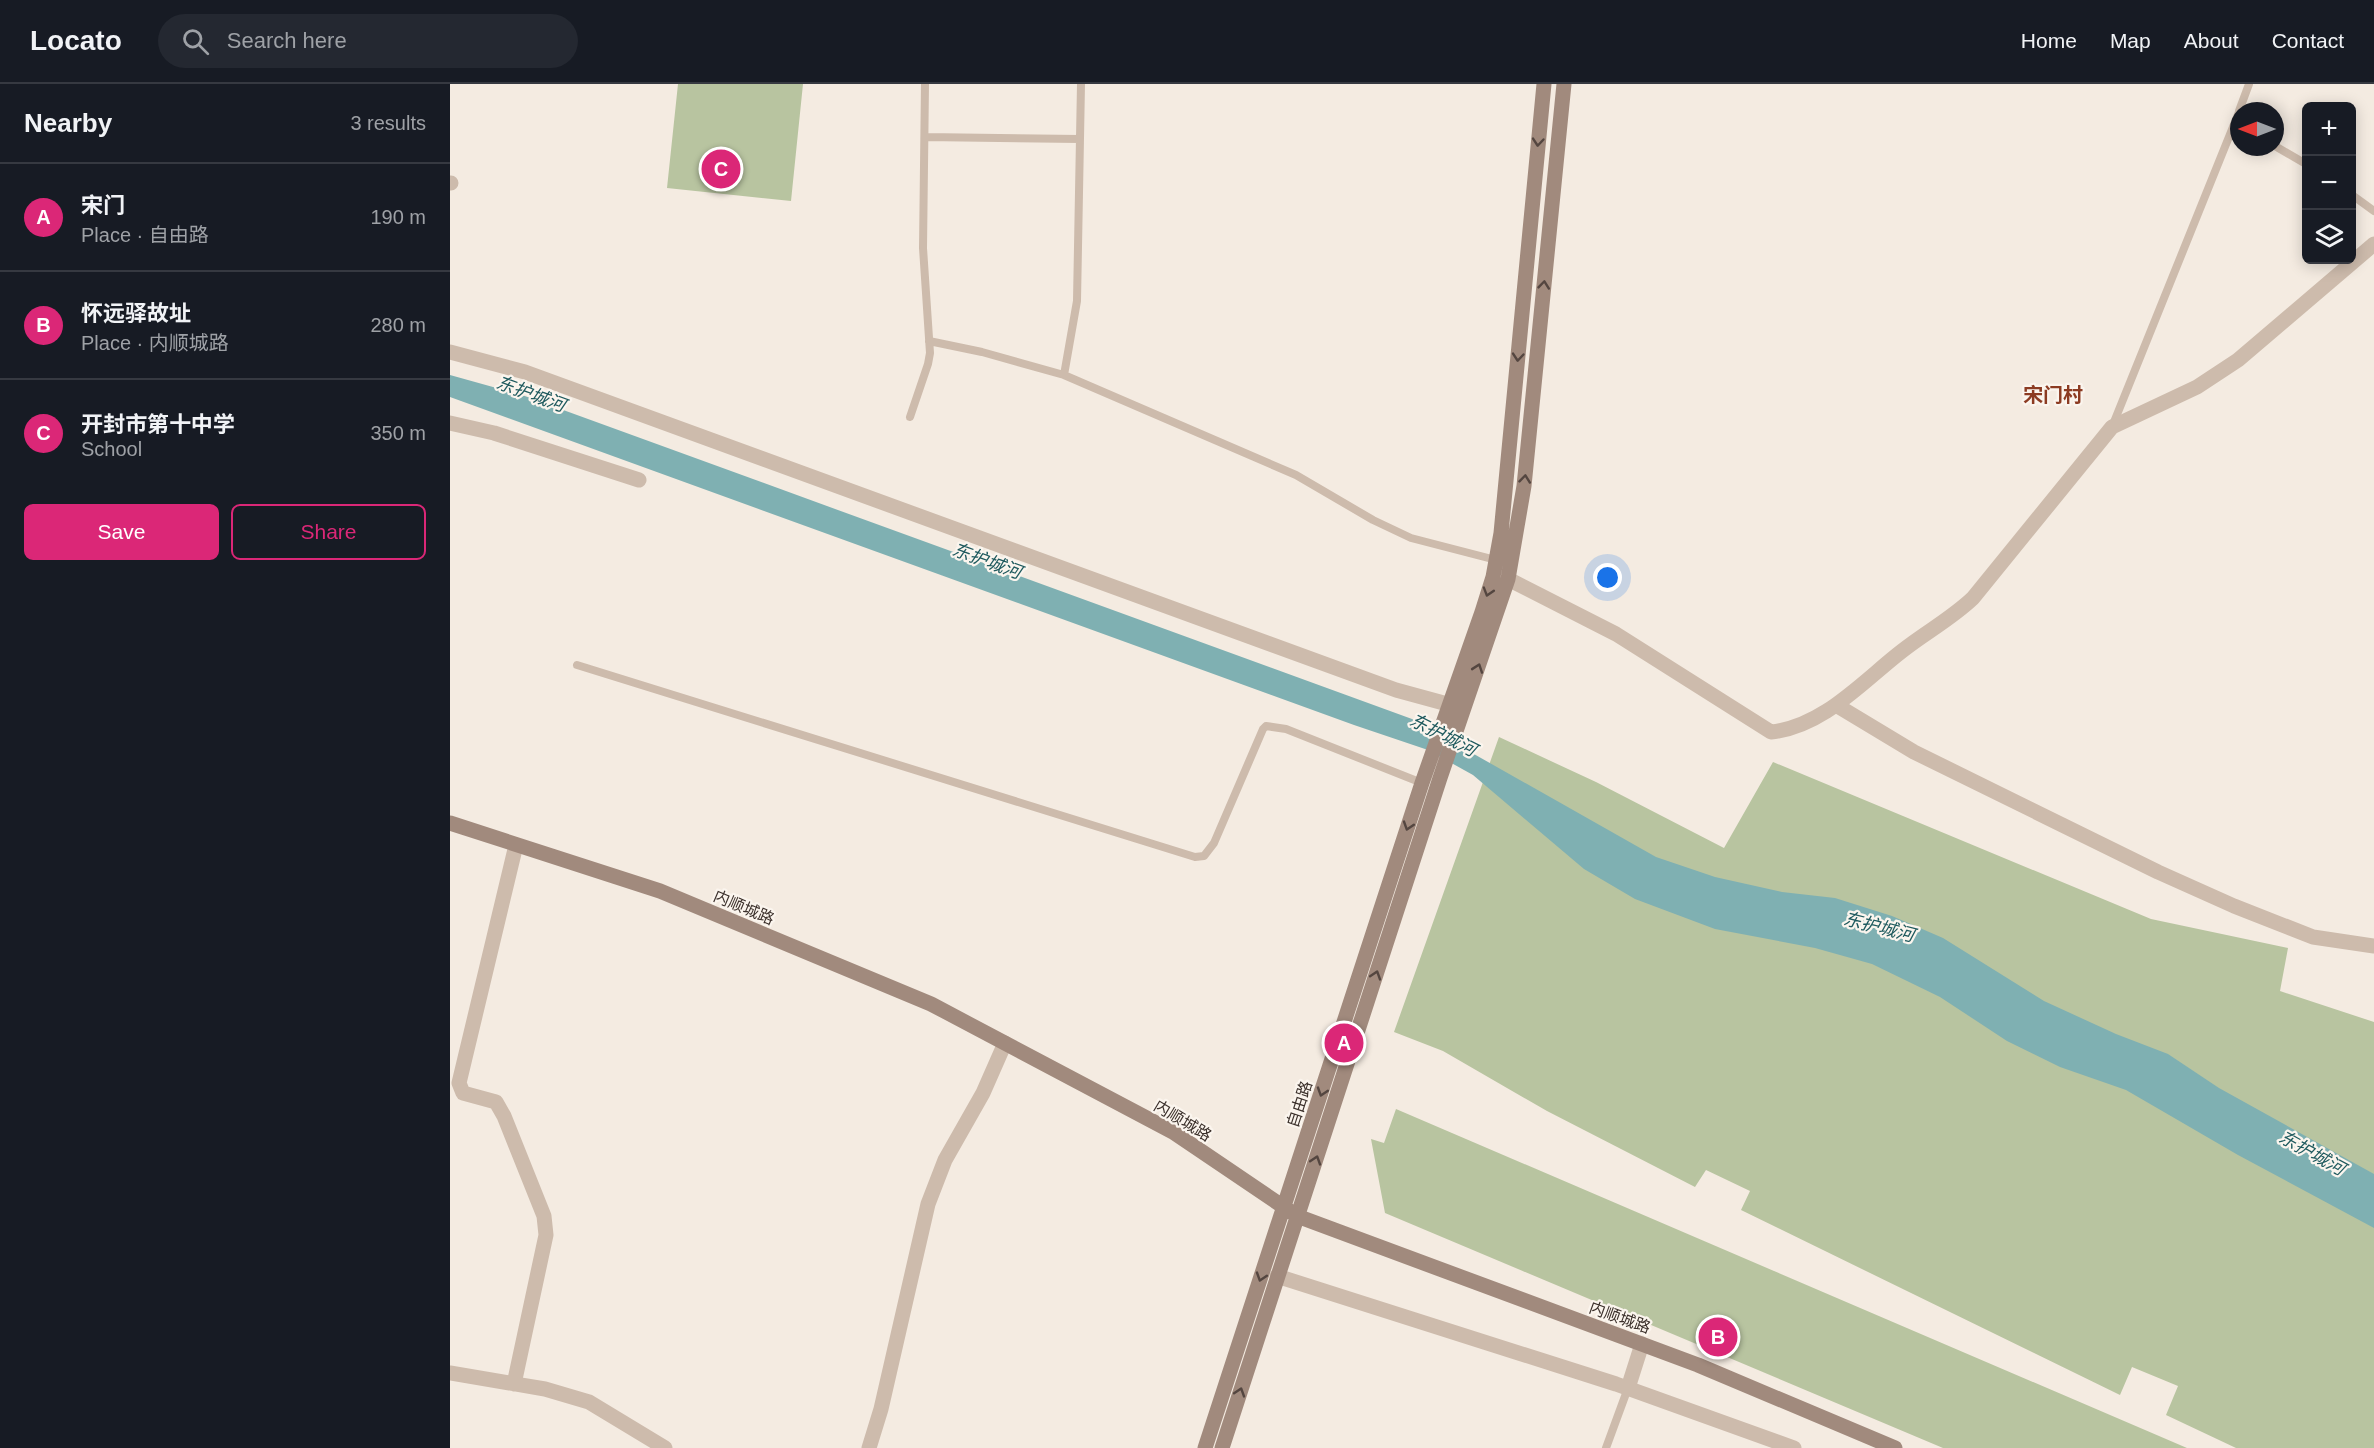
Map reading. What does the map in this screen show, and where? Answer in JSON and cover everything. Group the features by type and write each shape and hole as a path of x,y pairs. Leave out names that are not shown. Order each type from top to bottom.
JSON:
{"street":[{"path":"1452,715 1493,577 1501,533 1544,84"},
{"path":"1452,715 1508,579 1524,486 1564,84"},
{"path":"1508,579 1616,634 1771,732 1791,730 1836,705 1905,649 1952,618 1973,598 2112,427 2198,387 2238,360 2374,244"},
{"path":"450,352 525,372 1396,690 1452,715"},
{"path":"450,423 494,433 639,480"},
{"path":"1836,705 1914,752 2158,872 2234,906 2313,937 2374,946"},
{"name":"自由路","path":"1205,1448 1290,1212 1452,715"},
{"name":"内顺城路","path":"450,824 660,891 932,1004 1173,1132 1290,1212 1642,1344 1895,1448"},
{"path":"513,1384 540,1269 546,1235 544,1216 504,1116 496,1102 463,1093 459,1083 516,845"},
{"path":"869,1448 881,1409 928,1204 945,1160 982,1093 1005,1043"},
{"name":"自由路","path":"1222,1448 1277,1276 1290,1212"},
{"path":"1277,1276 1628,1388 1794,1448"},
{"path":"1628,1388 1642,1344"},
{"path":"450,1373 545,1389 589,1402 665,1448"}],"lane":[{"path":"910,417 928,364 924,248 925,84"},
{"path":"1064,375 1077,301 1081,84"},
{"path":"2242,102 2249,84"},
{"path":"925,137 1080,139"},
{"path":"2112,427 2230,141"},
{"path":"2284,151 2302,161"},
{"path":"2356,198 2374,211"},
{"path":"929,341 982,352 1064,375 1296,475 1373,520 1410,538 1496,560"},
{"path":"577,665 1195,857 1204,856 1214,843 1266,726 1286,729 1430,777"},
{"path":"1606,1448 1628,1388"}],"green space":[{"path":"678,84 803,84 791,201 667,188"},
{"path":"1499,737 1596,782 1724,848 1773,762 2151,919 2288,948 2280,991 2374,1022 2374,1448 2236,1448 2166,1415 2178,1386 2132,1367 2120,1395 1741,1210 1750,1191 1706,1170 1695,1187 1547,1111 1443,1051 1394,1032"},
{"path":"1396,1109 2187,1448 1943,1448 1385,1213 1371,1139 1384,1143"}],"water":[{"name":"东护城河","path":"450,375 522,395 1412,719 1656,857 1715,877 1782,892 1835,898 1892,916 1943,938 2044,1001 2116,1034 2168,1054 2219,1088 2374,1174 2374,1228 2238,1155 2126,1090 2060,1067 2007,1041 1940,997 1872,964 1815,948 1715,929 1635,899 1584,869 1473,775 1428,750 450,397"}],"place":[{"name":"开封市第十中学","path":"721,169"},
{"name":"宋门","path":"1344,1043"},
{"name":"怀远驿故址","path":"1718,1337"}],"district":[{"name":"宋门村","path":"2053,395"}]}
